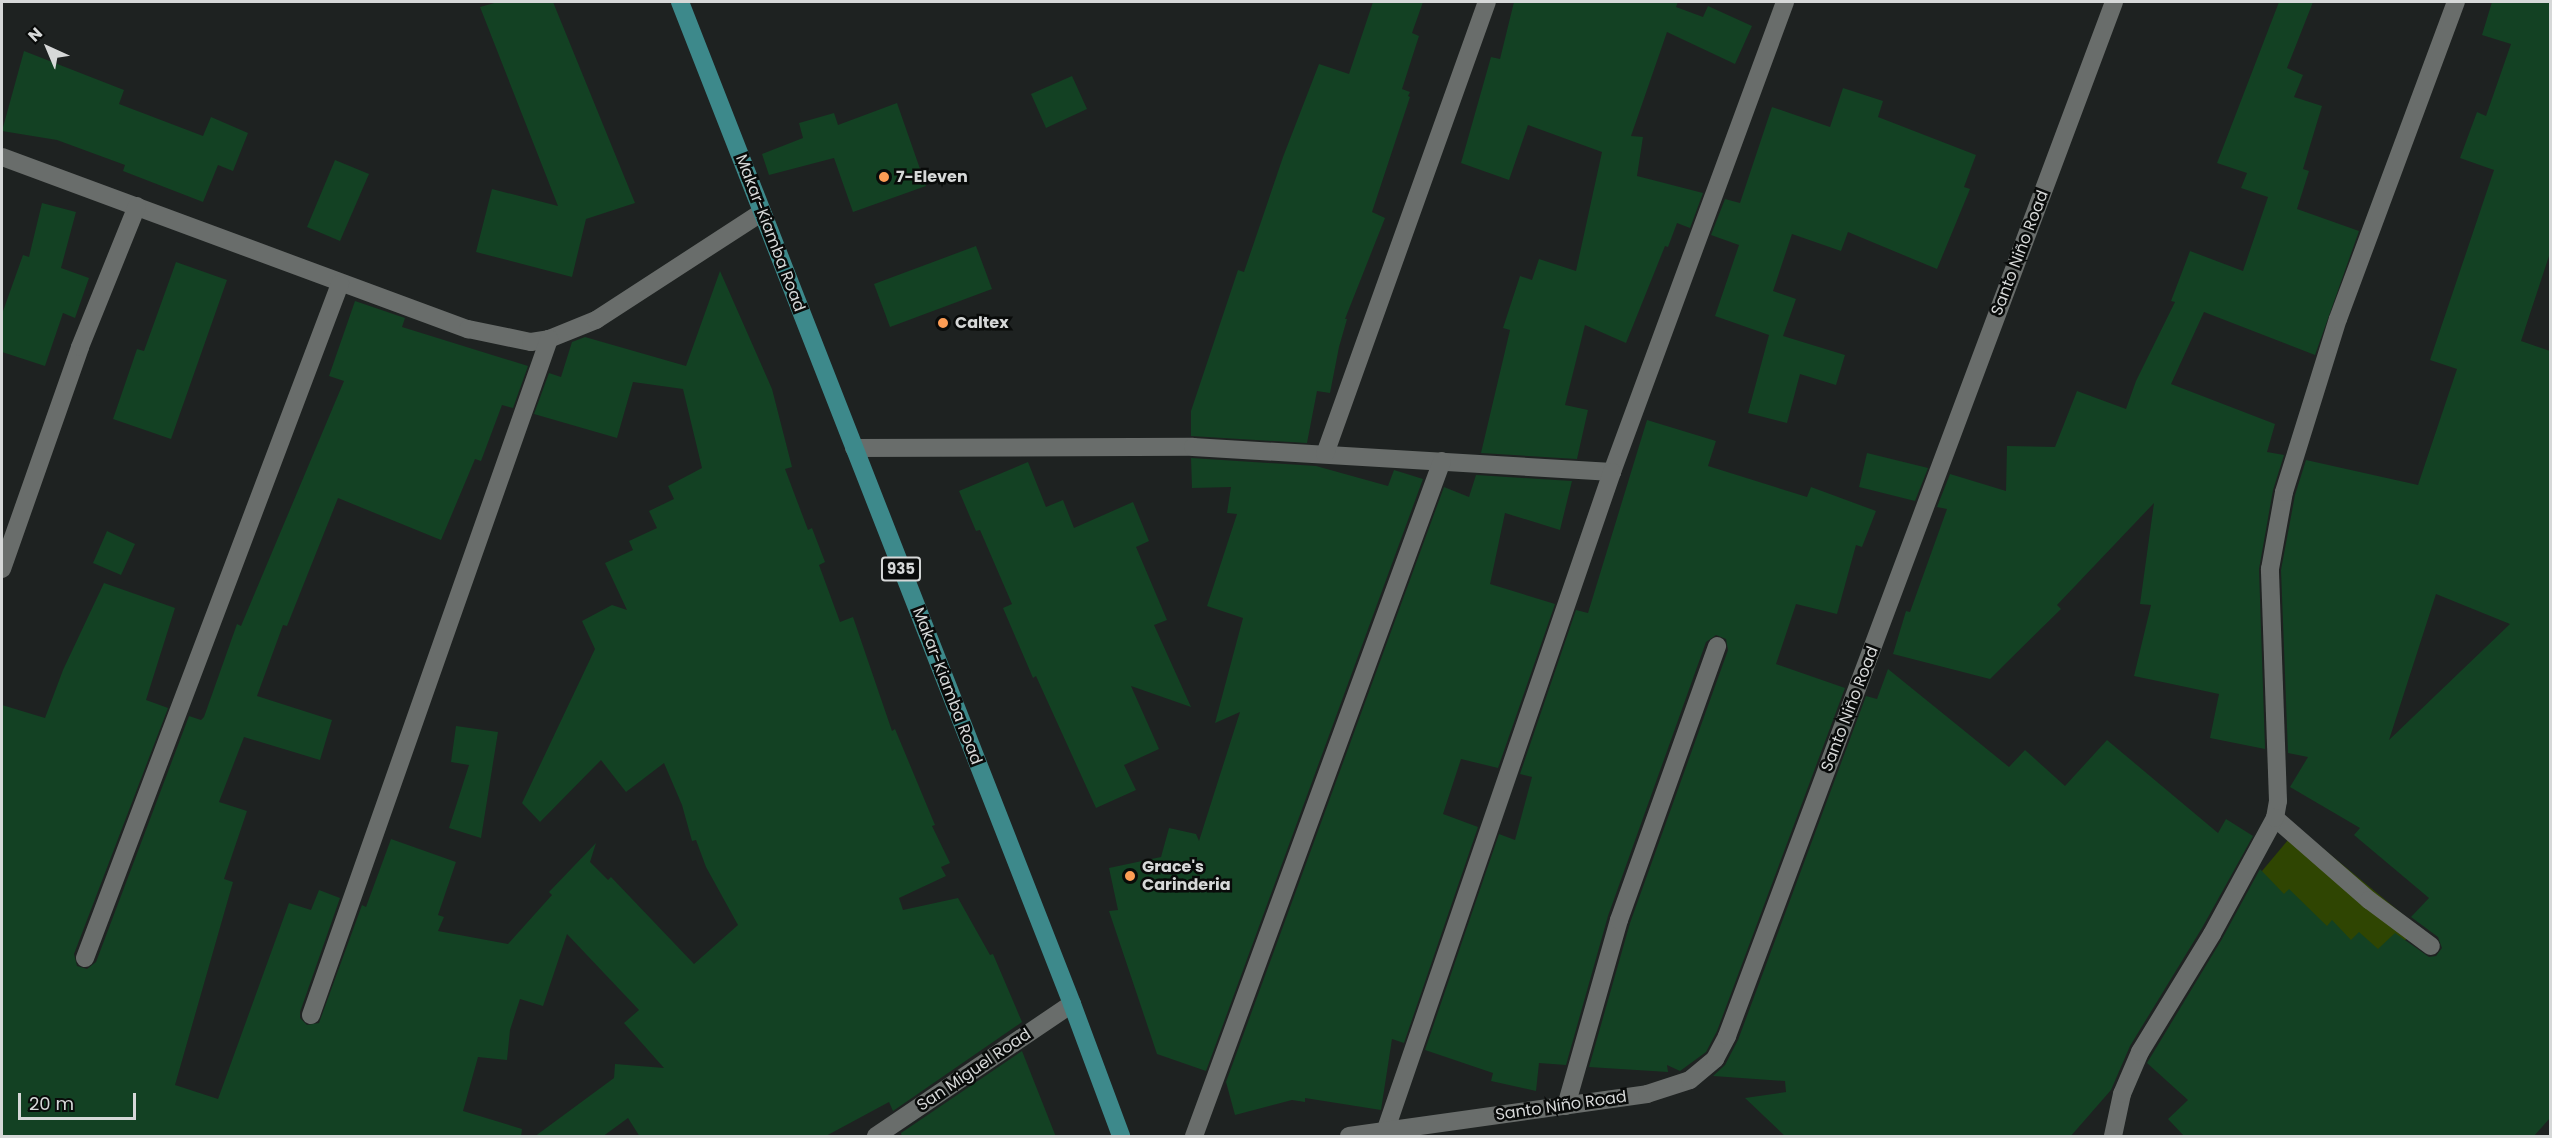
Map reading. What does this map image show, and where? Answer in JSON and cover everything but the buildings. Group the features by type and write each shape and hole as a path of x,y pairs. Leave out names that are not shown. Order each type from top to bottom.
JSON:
{"main road":[{"name":"Makar-Kiamba Road","path":"680,2 1072,1004 1121,1137"}],"street":[{"path":"1325,454 1487,2"},
{"path":"1385,1132 1612,472 1785,2"},
{"name":"Santo Niño Road","path":"1348,1137 1647,1094 1690,1080 1715,1059 1727,1036 2114,2"},
{"path":"2112,1137 2122,1094 2139,1052 2212,934 2275,818 2278,801 2270,569 2284,492 2338,319 2456,2"},
{"path":"2,157 340,284 468,329 511,340 531,342 549,339 596,320 762,212"},
{"path":"2,569 80,347 137,206"},
{"path":"85,958 340,284"},
{"path":"311,1015 549,339"},
{"path":"854,448 1193,447 1612,472"},
{"path":"1194,1137 1442,461"},
{"path":"1566,1106 1619,920 1717,646"},
{"path":"2275,818 2369,900 2431,946"},
{"name":"San Miguel Road","path":"876,1137 1072,1004"}],"green space":[{"path":"2298,828 2417,926 2376,975 2257,877"}],"place":[{"name":"7-Eleven","path":"884,177"},
{"name":"Caltex","path":"943,323"},
{"name":"Grace's Carinderia","path":"1130,876"}]}
